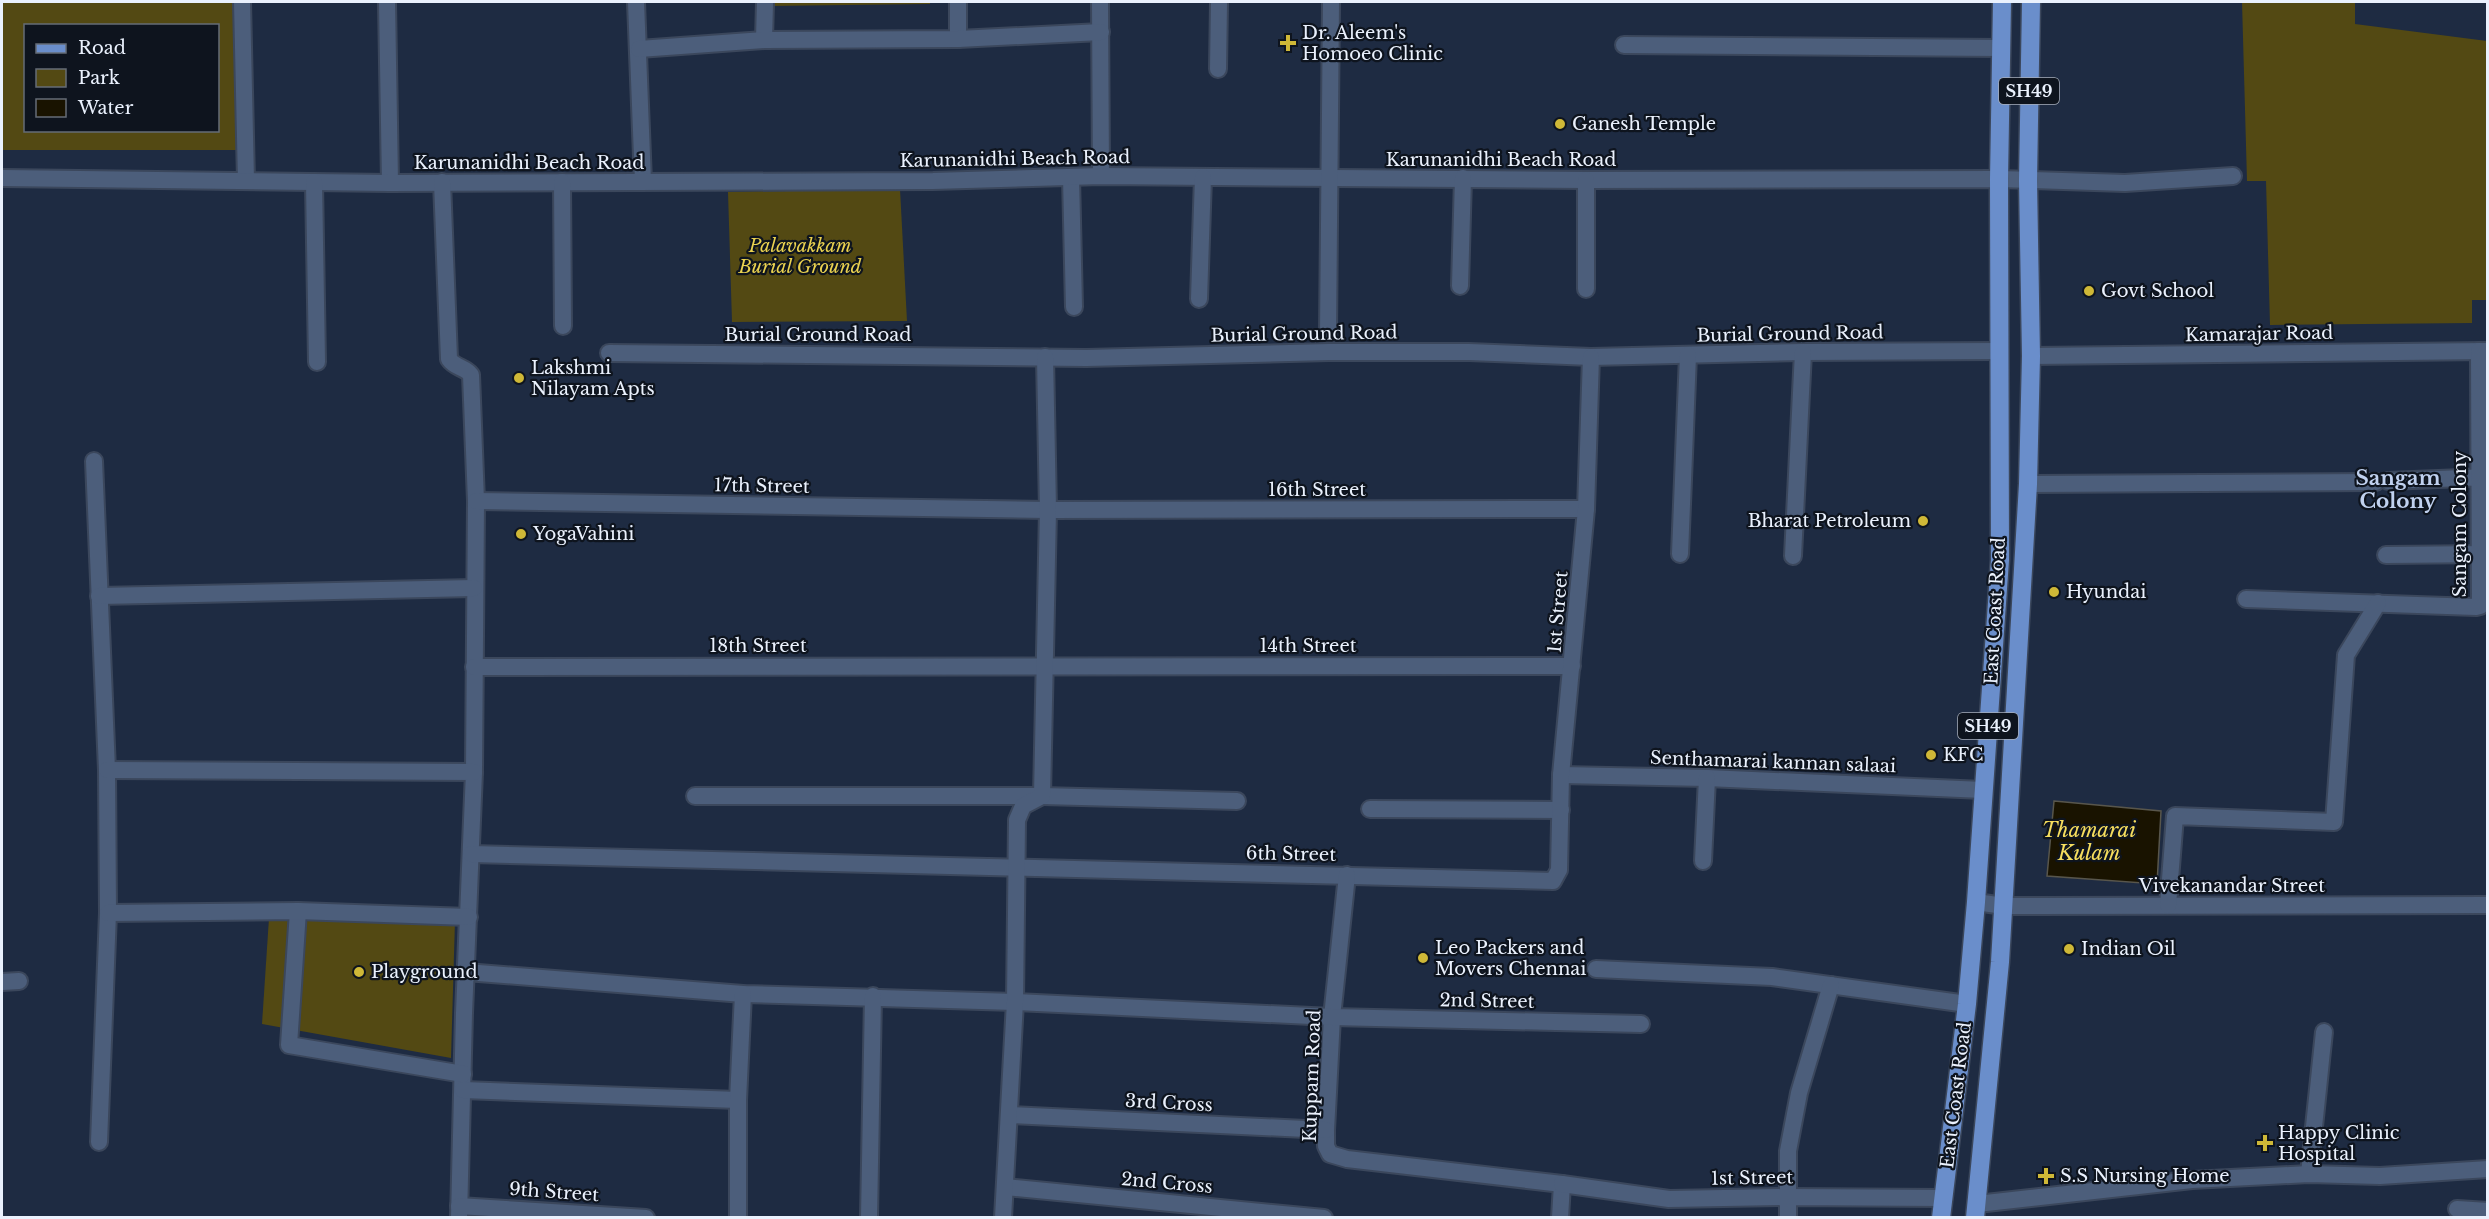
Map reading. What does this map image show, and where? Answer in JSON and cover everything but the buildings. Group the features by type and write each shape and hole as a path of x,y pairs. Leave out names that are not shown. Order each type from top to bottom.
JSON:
{"main road":[{"name":"East Coast Road","path":"1941,1218 1976,902 2000,560 2001,2"},
{"name":"East Coast Road","path":"1976,1211 2004,906 2028,484 2031,356 2028,181 2031,2"}],"street":[{"path":"242,2 246,181"},
{"path":"387,2 390,183"},
{"path":"636,2 643,182"},
{"path":"764,40 765,2"},
{"path":"958,2 958,39"},
{"path":"1100,2 1101,176"},
{"path":"1218,69 1219,2"},
{"path":"1328,334 1331,2"},
{"path":"639,49 764,40 958,39 1101,32"},
{"path":"1624,45 2001,48"},
{"name":"Karunanidhi Beach Road","path":"2,178 390,183 933,181 1101,176 1586,180 1999,179 2125,183 2233,176"},
{"path":"1071,177 1074,306"},
{"path":"1199,299 1203,177"},
{"path":"1460,286 1463,178"},
{"path":"1586,180 1586,289"},
{"path":"314,182 317,362"},
{"path":"442,182 449,359 452,364 466,368 471,375 476,501 474,772 459,1212"},
{"path":"562,182 563,326"},
{"name":"Burial Ground Road","path":"609,353 1045,357 1469,352 1591,357 1803,352 1999,351"},
{"name":"Kamarajar Road","path":"2031,356 2483,351"},
{"name":"Sangam Colony","path":"2246,599 2478,607 2481,604 2484,554 2483,351"},
{"path":"1793,556 1803,352"},
{"path":"1680,554 1688,355"},
{"path":"1042,796 1048,510 1045,357"},
{"name":"1st Street","path":"1559,870 1562,775 1586,509 1591,357"},
{"path":"94,461 107,770 108,913 99,1142"},
{"path":"2028,484 2382,481 2483,476"},
{"name":"17th Street","path":"476,501 1048,510"},
{"name":"16th Street","path":"1048,510 1586,509"},
{"path":"2386,555 2484,554"},
{"path":"99,596 474,588"},
{"path":"2168,905 2175,816 2334,822 2346,655 2378,603"},
{"name":"14th Street","path":"1043,665 1572,666"},
{"name":"18th Street","path":"474,667 1043,665"},
{"path":"107,770 474,772"},
{"name":"Senthamarai kannan salaai","path":"1562,775 1707,778 1983,790"},
{"path":"1703,861 1707,778"},
{"path":"695,795 1042,796 1237,801"},
{"path":"1003,1218 1015,1002 1017,820 1023,806 1042,796"},
{"path":"1370,809 1561,810"},
{"name":"6th Street","path":"471,854 1347,874 1553,881 1559,870"},
{"name":"Kuppam Road","path":"1347,874 1332,1017 1326,1130 1326,1146 1330,1154 1336,1158 1562,1184"},
{"name":"Vivekanandar Street","path":"1976,902 2004,906 2487,905"},
{"path":"108,913 298,911 469,916"},
{"path":"298,911 289,1045 463,1082 738,1100"},
{"path":"1596,969 1772,978 1966,1004"},
{"name":"2nd Street","path":"466,972 743,993 873,996 1332,1017 1641,1024"},
{"path":"2,982 19,981"},
{"path":"1788,1218 1788,1151 1799,1093 1831,985"},
{"path":"738,1218 738,1100 743,993"},
{"path":"869,1218 873,996"},
{"path":"2309,1174 2324,1032"},
{"name":"3rd Cross","path":"1010,1115 1326,1130"},
{"path":"1976,1211 2192,1180 2309,1174 2380,1176 2487,1169"},
{"path":"1560,1218 1562,1184"},
{"name":"1st Street","path":"1562,1184 1669,1199 1943,1198"},
{"name":"2nd Cross","path":"1005,1187 1324,1218"},
{"path":"2457,1209 2487,1211"},
{"name":"9th Street","path":"459,1212 646,1218"}],"green space":[{"path":"2,2 235,2 240,150 2,150"},
{"path":"767,2 930,2 930,4 767,6"},
{"path":"2242,2 2355,2 2355,24 2487,41 2487,300 2472,300 2472,323 2270,325 2266,181 2247,181"},
{"name":"Palavakkam Burial Ground","path":"900,189 907,321 732,322 728,192"},
{"name":"Playground","path":"269,918 455,920 451,1058 262,1024"}],"water":[{"name":"Thamarai Kulam","path":"2054,801 2161,811 2157,884 2047,876"}],"place":[{"name":"Dr. Aleem's Homoeo Clinic","path":"1288,43"},
{"name":"Ganesh Temple","path":"1560,124"},
{"name":"Govt School","path":"2089,291"},
{"name":"Lakshmi Nilayam Apts","path":"519,378"},
{"name":"Bharat Petroleum","path":"1923,521"},
{"name":"YogaVahini","path":"521,534"},
{"name":"Hyundai","path":"2054,592"},
{"name":"KFC","path":"1931,755"},
{"name":"Indian Oil","path":"2069,949"},
{"name":"Leo Packers and Movers Chennai","path":"1423,958"},
{"name":"Playground","path":"359,972"},
{"name":"Happy Clinic Hospital","path":"2265,1143"},
{"name":"S.S Nursing Home","path":"2046,1176"}],"district":[{"name":"Sangam Colony","path":"2398,490"}]}
